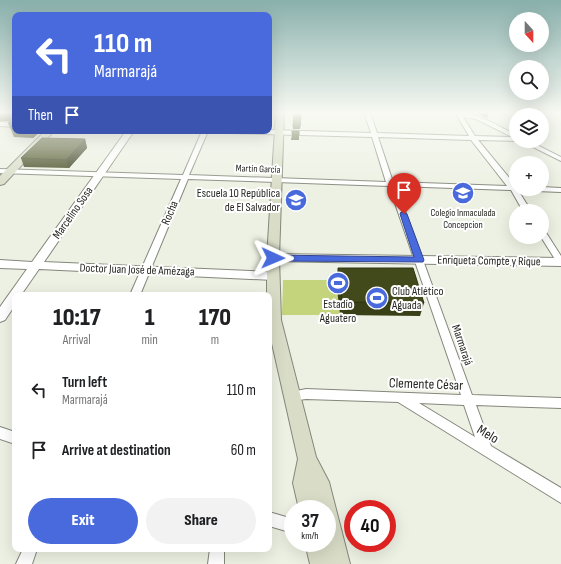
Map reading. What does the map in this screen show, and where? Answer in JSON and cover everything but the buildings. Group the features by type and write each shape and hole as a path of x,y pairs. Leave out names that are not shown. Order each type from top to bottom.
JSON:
{"main road":[{"path":"0,182 5,172 42,138"},
{"path":"279,138 273,258 274,320 290,396 307,460 319,482 324,500"},
{"path":"307,460 303,483 307,500"},
{"path":"318,552 321,564"},
{"path":"336,552 339,564"}],"street":[{"name":"Marcelino Sosa","path":"17,292 125,138"},
{"name":"Rocha","path":"136,292 202,138"},
{"name":"Marmarajá","path":"375,138 388,180 394,188 486,450"},
{"path":"473,138 509,182"},
{"path":"538,148 561,159"},
{"name":"Martín García","path":"5,172 509,188"},
{"path":"549,190 561,190"},
{"path":"549,244 561,262"},
{"name":"Enriqueta Compte y Rique","path":"273,258 561,262"},
{"name":"Doctor Juan José de Amézaga","path":"0,264 273,276"},
{"name":"Marcelino Sosa","path":"0,317 12,299"},
{"name":"Clemente César","path":"290,396 306,394 561,403"},
{"name":"Melo","path":"400,398 561,496"},
{"path":"0,433 12,437"},
{"path":"272,520 284,523"},
{"path":"24,564 29,552"},
{"path":"216,564 217,552"}],"green space":[{"path":"283,280 336,280 340,315 282,315"}],"place":[{"name":"Colegio Inmaculada Concepcion","path":"463,193"},
{"name":"Escuela 10 República de El Salvador","path":"296,200"},
{"name":"Estadio Aguatero","path":"338,283"},
{"name":"Club Atlético Aguada","path":"377,298"}],"route":[{"path":"273,258 420,260 404,214"}]}
